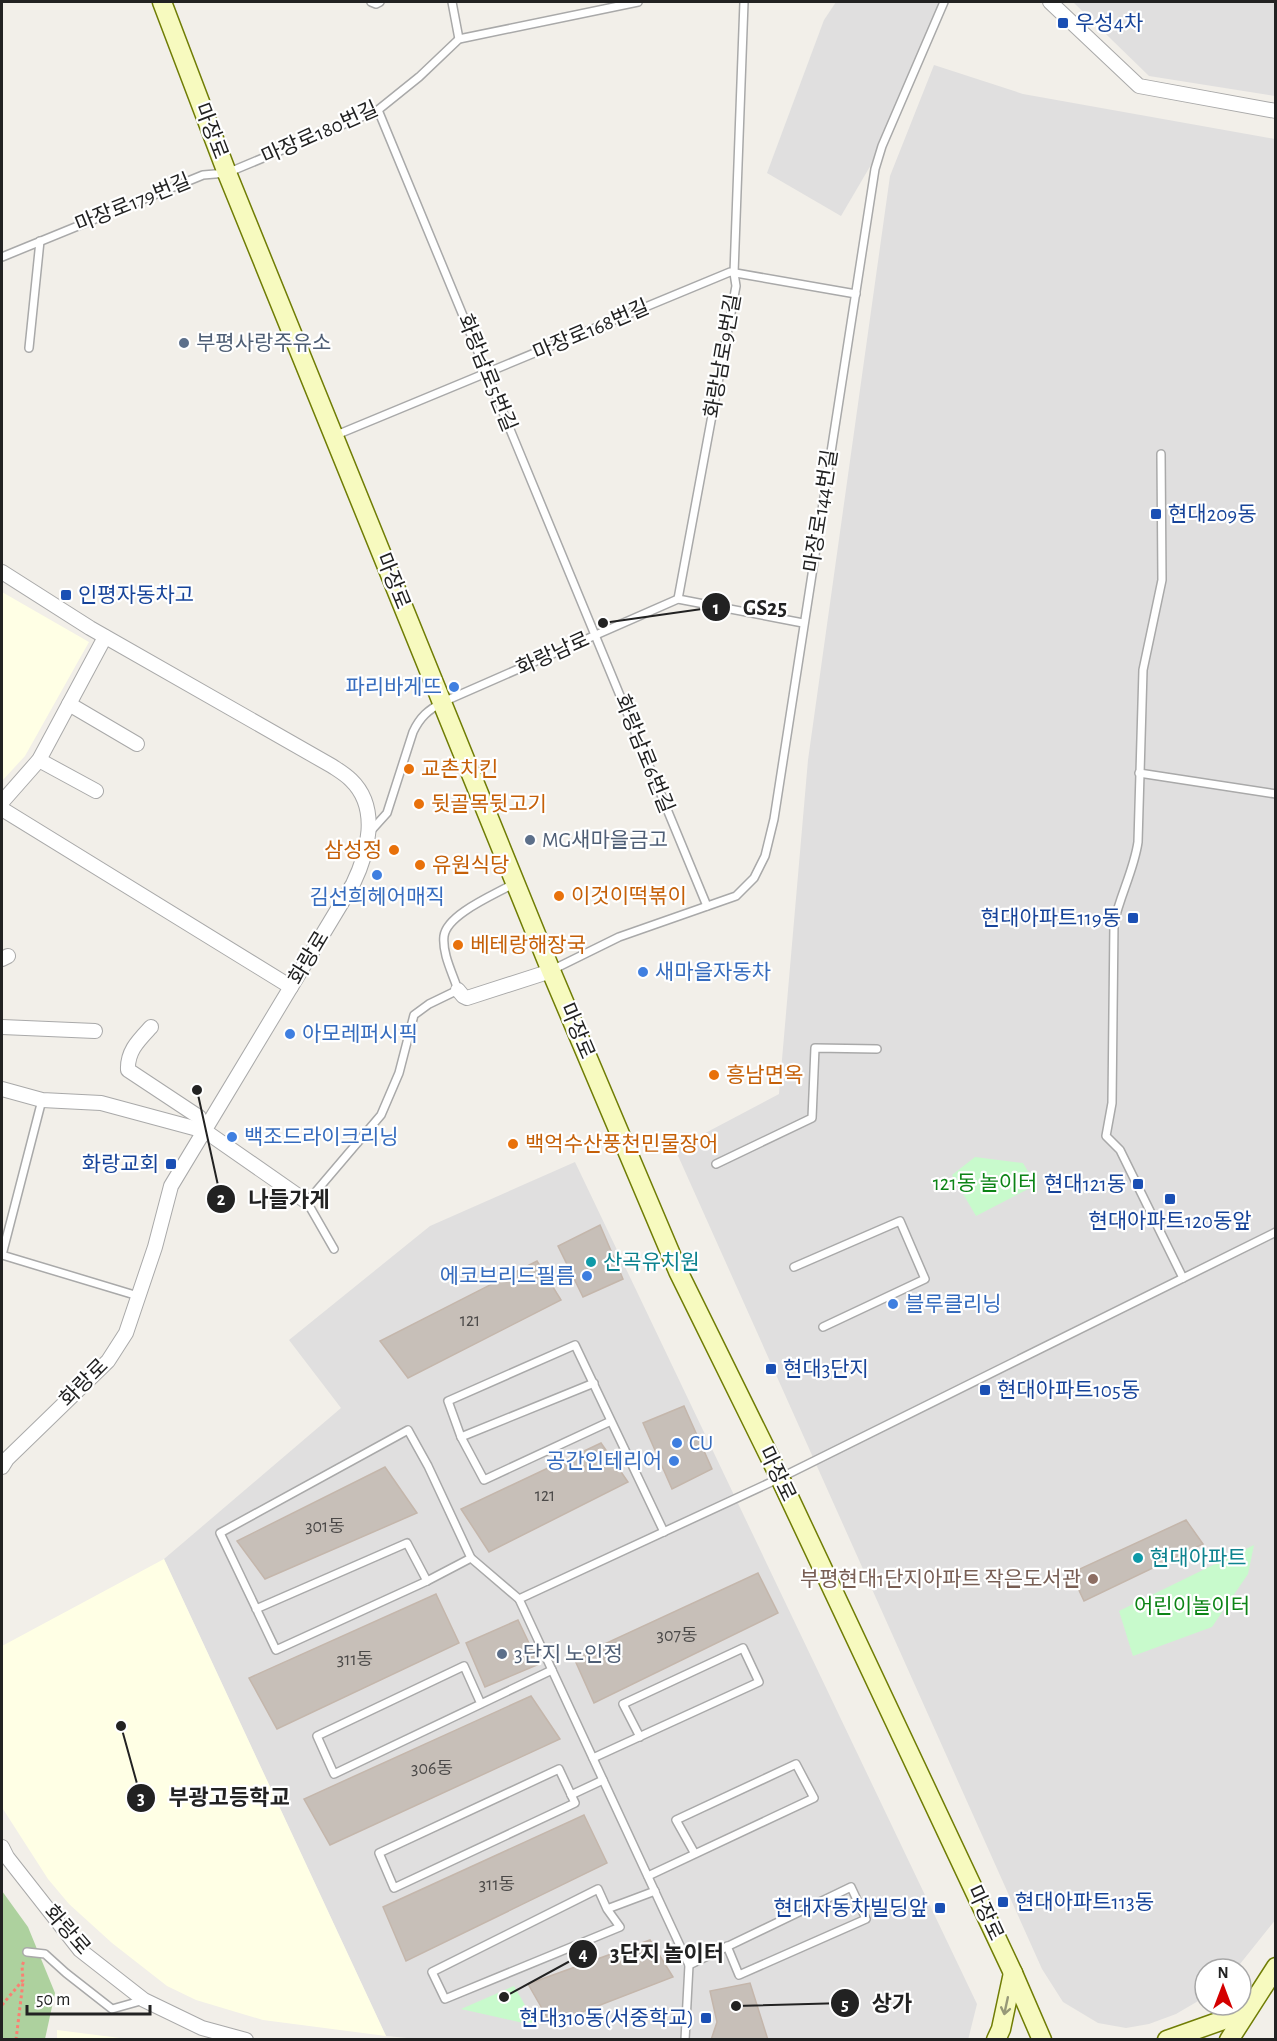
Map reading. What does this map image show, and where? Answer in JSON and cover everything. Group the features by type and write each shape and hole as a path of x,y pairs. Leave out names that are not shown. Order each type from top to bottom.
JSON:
{"main road":[{"name":"마장로","path":"162,2 227,173 551,971 678,1271 780,1478 1013,1973 1042,2040"},
{"path":"1253,2001 1275,1966"},
{"path":"996,2040 1001,2029 1013,1973"},
{"path":"1167,2040 1232,2017"},
{"path":"1229,2040 1243,2017"}],"street":[{"path":"1050,2 1139,86 1275,111"},
{"name":"화랑로","path":"2,572 105,637 332,766 352,781 364,798 369,833 362,865 353,884 171,1186 155,1247 126,1333 108,1361 7,1459 2,1467"},
{"path":"2,802 39,760 105,637"},
{"path":"69,704 137,744"},
{"path":"39,760 96,791"},
{"path":"2,809 291,987"},
{"path":"458,990 467,998 551,971"},
{"path":"2,1027 95,1030"},
{"path":"151,1027 132,1048 128,1059 128,1070 199,1117 205,1131"},
{"path":"2,1089 42,1100 101,1103 205,1131 307,1202"},
{"name":"화랑로","path":"2,1847 7,1857 80,1950 144,2000 202,2028 246,2040"}],"lane":[{"path":"371,2 376,4 380,2"},
{"path":"452,2 459,39 638,2"},
{"name":"화랑남로9번길","path":"678,599 736,286 734,273 744,2"},
{"name":"마장로144번길","path":"551,971 619,937 736,896 754,878 765,855 774,819 875,169 882,146 944,2"},
{"name":"마장로180번길","path":"227,173 378,110 419,77 459,39"},
{"name":"화랑남로5번길","path":"378,110 596,635"},
{"name":"마장로179번길","path":"2,257 203,175 227,173"},
{"path":"30,348 40,241"},
{"name":"마장로168번길","path":"334,436 730,272 856,294"},
{"path":"1161,454 1162,580 1143,670 1137,851 1114,923 1112,1103 1106,1136 1120,1150 1183,1278"},
{"path":"678,599 803,623"},
{"name":"화랑남로","path":"369,833 387,813 412,732 419,719 429,709 678,599"},
{"name":"화랑남로6번길","path":"596,635 707,906"},
{"path":"1140,773 1275,794"},
{"path":"334,1249 307,1202 381,1114 399,1073 414,1015 429,1004 458,990 447,959 444,935 452,921 470,908 516,883"},
{"path":"716,1164 812,1118 815,1048 877,1049"},
{"path":"42,1100 2,1255 138,1296"},
{"path":"794,1267 900,1221 925,1280 823,1327"},
{"path":"519,1599 780,1478 1275,1232"},
{"path":"611,1421 484,1480 461,1437 448,1401 575,1345 664,1532"},
{"path":"461,1437 594,1383"},
{"path":"471,1558 427,1581 276,1650 220,1533 408,1430 428,1466 471,1558 519,1599 689,1965 685,2040"},
{"path":"256,1609 407,1543 427,1581"},
{"path":"593,1758 640,1737 759,1683 743,1648 623,1704 640,1737"},
{"path":"481,1704 464,1666 317,1736 334,1774 552,1671"},
{"path":"648,1876 695,1854 814,1798 796,1764 676,1820 695,1854"},
{"path":"559,1769 571,1795 575,1803 394,1888 379,1853 559,1769"},
{"path":"571,1795 603,1780"},
{"path":"689,1965 727,1946 851,1887 866,1919 739,1975 727,1946"},
{"path":"598,1889 607,1909 620,1927 445,1999 432,1972 598,1889"},
{"path":"607,1909 655,1891"},
{"path":"27,1952 45,1954 112,2009 144,2000"}],"path":[{"path":"16,2040 23,1980 22,1965 27,1952"},
{"path":"2,2005 23,1980"}],"shaded area":[{"path":"836,2 944,2 882,146 841,216 767,173 824,20"},
{"path":"1073,2 1275,2 1275,96 1149,76"},
{"path":"934,65 1023,94 1275,139 1276,1919 1246,1957 1193,1957 1193,2004 1176,2014 1149,2024 1126,2028 1098,2023 1063,2002 1042,1969 675,1149 779,1094 808,760 890,176"},
{"path":"2,592 89,642 25,756 2,781"},
{"path":"575,1162 977,2004 968,2040 429,2040 386,2036 164,1559 341,1408 289,1340 430,1226"},
{"path":"164,1559 386,2036 263,2020 196,2000 167,1986 112,1943 69,1904 48,1879 3,1809 2,1646"},
{"path":"57,2030 128,2039 57,2039"}],"green space":[{"name":"121동 놀이터","path":"975,1157 1023,1163 1036,1185 976,1216 952,1175"},
{"name":"어린이놀이터","path":"1254,1545 1248,1574 1212,1627 1133,1656 1119,1611"},
{"path":"2,1891 28,1927 55,1993 45,2039 2,2039"},
{"path":"514,1986 537,2026 461,2009"}],"building":[{"name":"산곡유치원","path":"600,1225 623,1279 583,1297 558,1246"},
{"path":"537,1261 561,1300 408,1378 380,1341"},
{"path":"684,1406 712,1469 672,1489 643,1423"},
{"path":"601,1443 628,1482 489,1552 461,1509"},
{"path":"385,1467 417,1513 265,1579 237,1541"},
{"name":"현대아파트","path":"1186,1520 1203,1544 1084,1601 1071,1573"},
{"path":"758,1573 778,1613 594,1703 574,1658"},
{"path":"436,1594 459,1643 277,1729 249,1678"},
{"name":"3단지 노인정","path":"518,1620 539,1664 485,1687 466,1643"},
{"path":"531,1696 560,1739 330,1845 304,1799"},
{"path":"584,1815 607,1863 406,1961 383,1907"},
{"path":"650,1940 673,1977 551,2024 528,1984"},
{"path":"750,1983 768,2040 711,2040 717,2022 710,1991"}],"place":[{"name":"우성4차","path":"1063,23"},
{"name":"부평사랑주유소","path":"184,343"},
{"name":"현대209동","path":"1156,514"},
{"name":"인평자동차고","path":"66,595"},
{"name":"GS25","path":"603,623"},
{"name":"파리바게뜨","path":"454,687"},
{"name":"교촌치킨","path":"409,769"},
{"name":"뒷골목뒷고기","path":"419,804"},
{"name":"MG새마을금고","path":"530,840"},
{"name":"삼성정","path":"394,850"},
{"name":"유원식당","path":"420,865"},
{"name":"김선희헤어매직","path":"377,875"},
{"name":"이것이떡볶이","path":"559,896"},
{"name":"현대아파트119동","path":"1133,918"},
{"name":"베테랑해장국","path":"458,945"},
{"name":"새마을자동차","path":"643,972"},
{"name":"아모레퍼시픽","path":"290,1034"},
{"name":"흥남면옥","path":"714,1075"},
{"name":"나들가게","path":"197,1090"},
{"name":"백조드라이크리닝","path":"232,1137"},
{"name":"백억수산풍천민물장어","path":"513,1144"},
{"name":"화랑교회","path":"171,1164"},
{"name":"현대121동","path":"1138,1184"},
{"name":"현대아파트120동앞","path":"1170,1199"},
{"name":"산곡유치원","path":"591,1262"},
{"name":"에코브리드필름","path":"587,1276"},
{"name":"블루클리닝","path":"893,1304"},
{"name":"현대3단지","path":"771,1369"},
{"name":"현대아파트105동","path":"985,1390"},
{"name":"CU","path":"677,1443"},
{"name":"공간인테리어","path":"674,1461"},
{"name":"현대아파트","path":"1138,1558"},
{"name":"부평현대1단지아파트 작은도서관","path":"1093,1579"},
{"name":"3단지 노인정","path":"502,1654"},
{"name":"부광고등학교","path":"121,1726"},
{"name":"현대아파트113동","path":"1003,1902"},
{"name":"현대자동차빌딩앞","path":"940,1908"},
{"name":"3단지 놀이터","path":"504,1997"},
{"name":"상가","path":"736,2006"},
{"name":"현대310동(서중학교)","path":"706,2018"}]}
